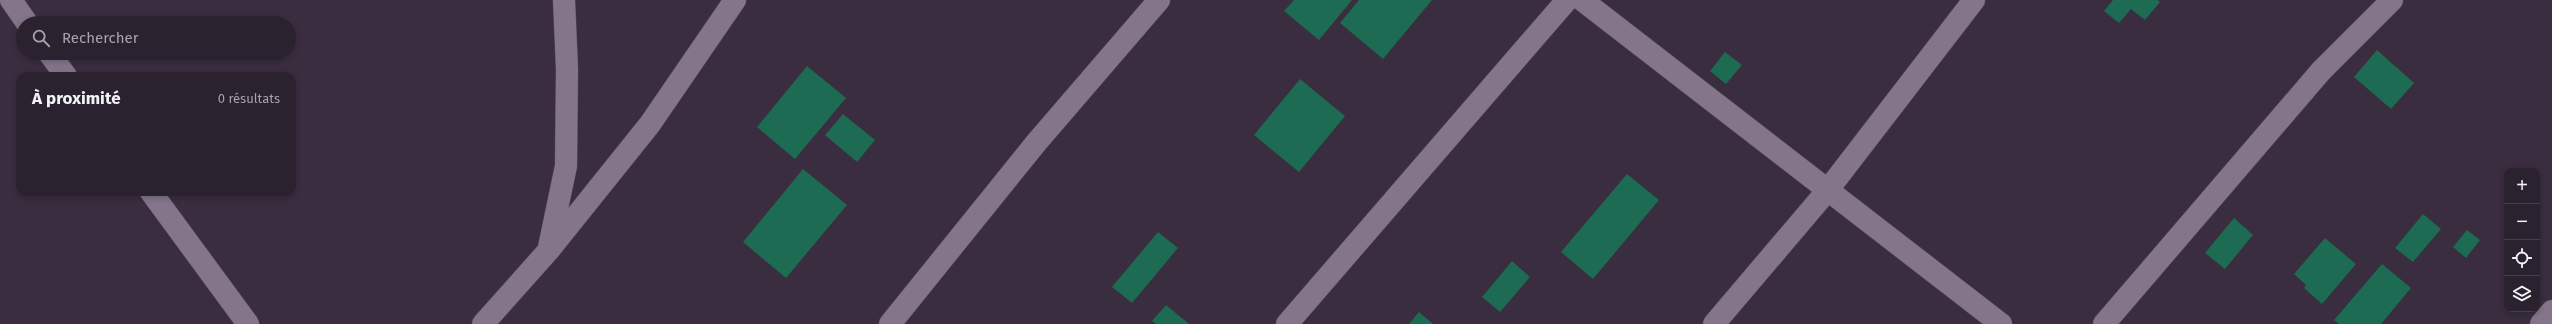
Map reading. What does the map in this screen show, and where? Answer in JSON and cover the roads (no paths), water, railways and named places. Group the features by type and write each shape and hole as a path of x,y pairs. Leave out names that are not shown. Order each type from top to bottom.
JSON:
{"street":[{"path":"10,0 22,16"},
{"path":"549,250 566,166 567,69 564,0"},
{"path":"484,324 549,250 650,124 735,0"},
{"path":"890,324 1036,143 1159,0"},
{"path":"1286,324 1567,0"},
{"path":"1582,0 1827,191 2001,324"},
{"path":"1714,324 1827,191 1974,0"},
{"path":"2104,324 2321,72 2392,0"},
{"path":"54,60 63,72"},
{"path":"154,196 248,324"},
{"path":"2541,324 2552,311"}]}
